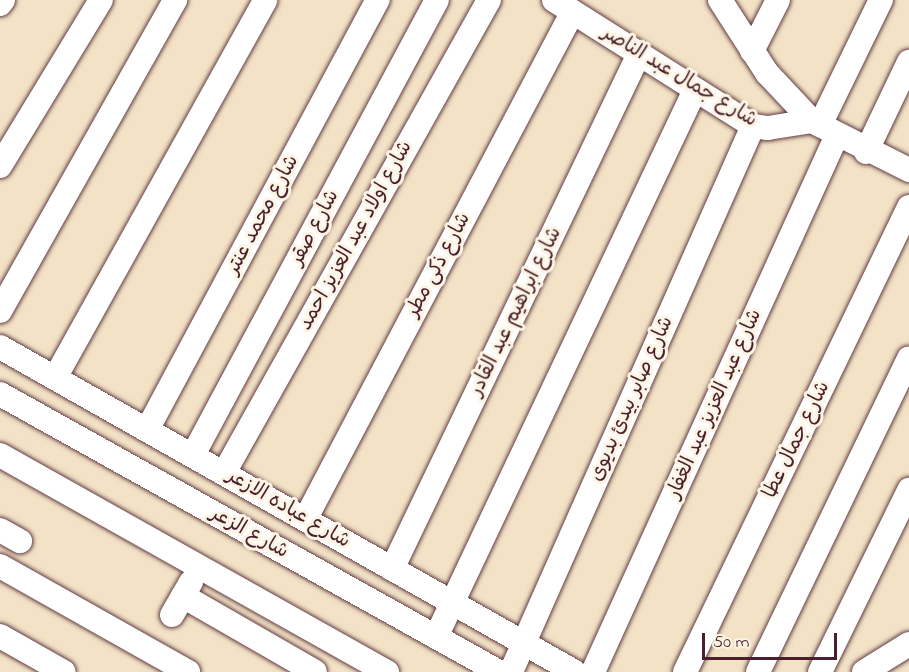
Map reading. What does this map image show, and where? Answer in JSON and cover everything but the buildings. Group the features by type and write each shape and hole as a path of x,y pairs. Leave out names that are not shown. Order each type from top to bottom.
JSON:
{"street":[{"path":"0,4 3,0"},
{"path":"0,166 101,0"},
{"path":"0,311 175,0"},
{"path":"55,378 265,0"},
{"name":"شارع محمد عنتر","path":"147,430 378,0"},
{"name":"شارع صقر","path":"193,455 437,0"},
{"name":"شارع اولاد عبد العزيز احمد","path":"224,473 489,0"},
{"path":"720,0 752,51 787,97 823,127 866,152 909,171"},
{"path":"752,51 778,0"},
{"name":"شارع عبد العزيز عبد الغفار","path":"593,672 823,127 881,0"},
{"name":"شارع جمال عبد الناصر","path":"563,6 753,126 823,127"},
{"name":"شارع ذكى مطر","path":"306,518 563,6"},
{"name":"شارع ابراهيم عبد القادر","path":"392,569 639,54"},
{"path":"866,152 909,62"},
{"path":"436,637 695,90"},
{"name":"شارع صابر بيدئ بديوى","path":"511,672 753,126"},
{"name":"شارع جمال عطا","path":"685,672 909,207"},
{"name":"شارع عباده الازعر","path":"0,347 575,672"},
{"path":"758,672 909,358"},
{"name":"شارع الزعر","path":"0,394 499,672"},
{"path":"0,455 387,672"},
{"path":"820,672 909,490"},
{"path":"0,566 188,672"},
{"path":"200,567 178,606 315,672"},
{"path":"0,636 64,672"},
{"path":"864,672 909,644"}]}
